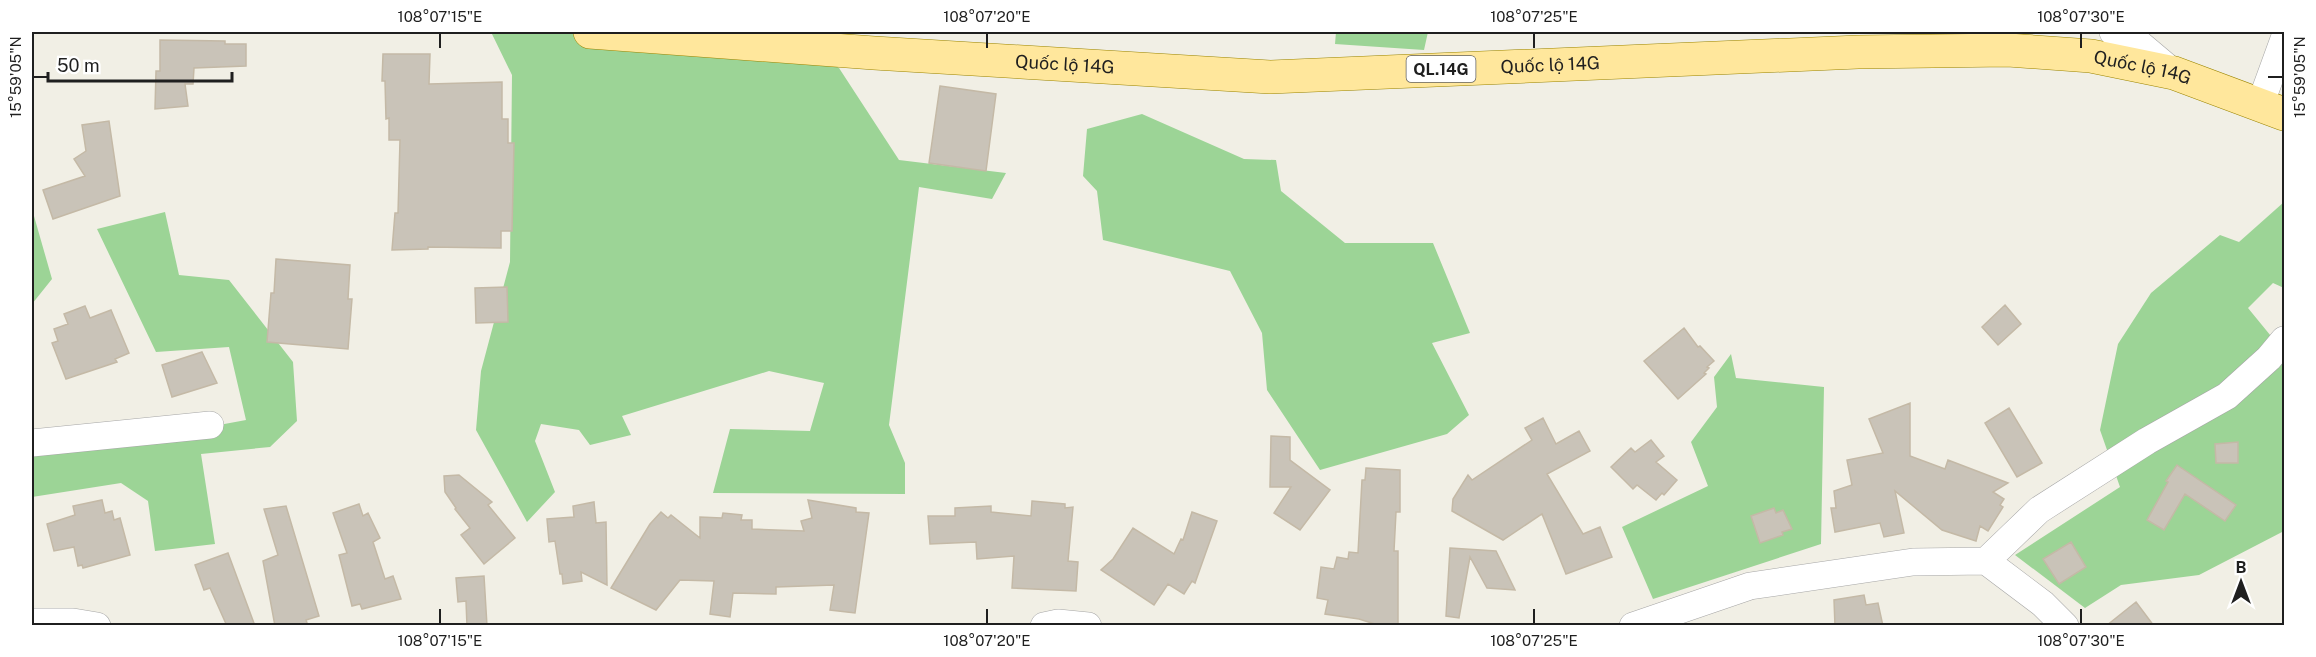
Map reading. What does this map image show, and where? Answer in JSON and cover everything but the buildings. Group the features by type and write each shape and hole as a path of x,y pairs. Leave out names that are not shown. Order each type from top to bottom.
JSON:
{"main road":[{"name":"Quốc lộ 14G","path":"590,32 874,53 1270,77 1835,53 2008,50 2091,56 2174,73 2272,110"}],"street":[{"path":"2113,32 2136,41 2174,73"},
{"path":"2272,110 2284,39"},
{"path":"1986,561 2039,510 2146,441 2227,396 2269,358 2284,339"},
{"path":"32,443 210,425"},
{"path":"1633,626 1749,586 1913,562 1986,561 2043,604 2065,626"},
{"path":"32,622 73,622 96,626"},
{"path":"1044,626 1058,623 1088,626"}],"green space":[{"path":"491,32 774,32 839,68 899,160 1006,173 992,199 919,187 889,425 905,463 905,494 713,493 730,429 810,431 824,383 769,371 622,416 631,435 590,445 579,430 541,424 535,441 555,492 527,522 476,430 481,371 510,262 512,75"},
{"path":"1336,32 1428,32 1424,50 1335,44"},
{"path":"1142,114 1244,159 1276,160 1281,191 1345,243 1433,243 1470,333 1432,343 1469,415 1447,434 1320,470 1267,390 1262,333 1230,271 1103,240 1097,191 1083,176 1087,129"},
{"path":"2284,202 2284,288 2273,283 2248,308 2284,352 2284,531 2199,575 2121,585 2085,608 2015,555 2120,487 2100,430 2118,344 2151,293 2220,235 2239,242"},
{"path":"32,209 52,279 32,304"},
{"path":"165,212 179,275 229,280 293,362 297,421 270,447 201,454 215,544 155,551 148,501 121,483 32,497 32,439 149,438 246,420 229,347 156,352 97,229"},
{"path":"1731,354 1736,378 1824,387 1821,544 1653,599 1622,527 1708,486 1691,442 1717,407 1714,377"}]}
